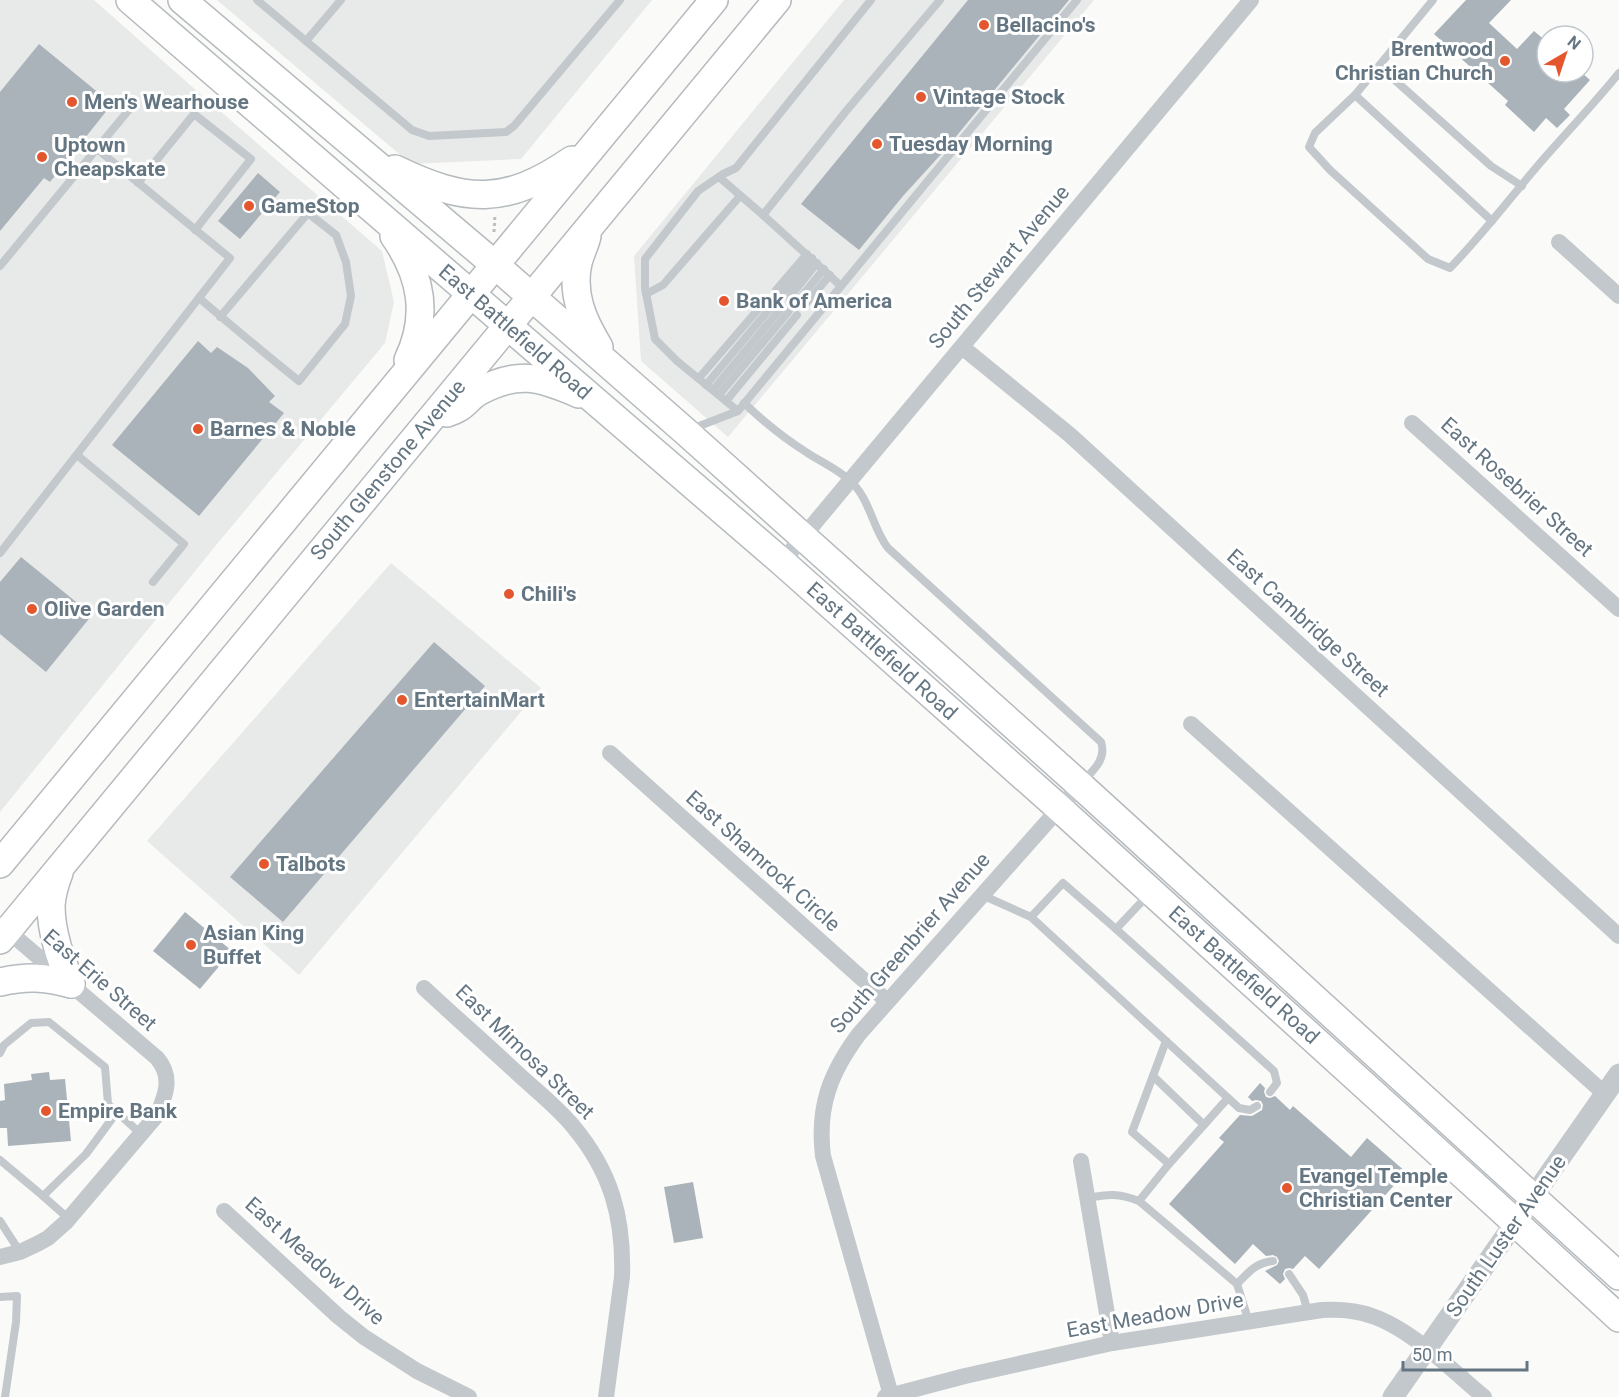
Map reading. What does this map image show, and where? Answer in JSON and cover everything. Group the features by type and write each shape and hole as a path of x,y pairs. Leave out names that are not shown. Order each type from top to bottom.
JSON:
{"main road":[{"name":"East Battlefield Road","path":"130,0 782,562 1151,891 1619,1318"},
{"name":"East Battlefield Road","path":"182,0 366,155 494,251 532,296 1080,785 1619,1276"},
{"path":"0,864 471,293 494,251 593,146 714,0"},
{"name":"South Glenstone Avenue","path":"3,932 60,867 777,0"},
{"path":"366,155 438,188 463,194 493,195 532,183 559,169 593,146"},
{"path":"379,215 408,260 417,279 420,299 420,322 416,344 396,386"},
{"path":"591,225 579,261 576,297 589,328 614,368"},
{"path":"425,425 460,407 476,393 509,379 528,377 554,383 598,402"},
{"path":"0,845 30,828"},
{"path":"60,867 51,905 61,959 71,984"},
{"path":"0,982 36,977 71,984"}],"street":[{"name":"South Stewart Avenue","path":"782,562 1251,0"},
{"path":"1559,242 1619,296"},
{"name":"East Cambridge Street","path":"962,347 1070,435 1619,936"},
{"name":"East Rosebrier Street","path":"1412,423 1619,609"},
{"path":"1191,724 1605,1094"},
{"name":"East Shamrock Circle","path":"610,753 887,1001"},
{"name":"South Greenbrier Avenue","path":"888,1396 823,1156 821,1135 826,1098 843,1055 859,1034 1080,785"},
{"name":"East Erie Street","path":"3,932 71,984 157,1058 166,1074 167,1088 157,1115 141,1134"},
{"name":"East Mimosa Street","path":"424,988 571,1123 592,1152 605,1177 620,1222 623,1258 606,1397"},
{"name":"South Luster Avenue","path":"1393,1397 1619,1074"},
{"path":"0,1257 20,1252 48,1238 69,1219 141,1134"},
{"path":"1081,1161 1112,1343"},
{"name":"East Meadow Drive","path":"224,1211 339,1317 363,1336 417,1371 469,1397"},
{"name":"East Meadow Drive","path":"888,1396 1112,1343 1322,1310 1348,1310 1373,1316 1395,1327 1427,1349 1484,1397"}],"lane":[{"path":"257,0 412,129 429,136 506,132 620,0"},
{"path":"306,41 341,0"},
{"path":"738,411 677,361 655,339 646,294 645,259 698,191 736,168 871,0"},
{"path":"763,215 847,110 940,0"},
{"path":"686,432 738,411 1077,0"},
{"path":"1433,0 1355,95 1316,133 1309,147 1330,170 1428,259 1449,268 1471,247 1619,73"},
{"path":"1379,66 1491,166 1522,186"},
{"path":"1355,95 1492,221"},
{"path":"0,266 132,106"},
{"path":"138,183 194,114 251,159 195,230"},
{"path":"0,553 230,258 97,149"},
{"path":"719,177 841,286"},
{"path":"646,294 663,285 740,196"},
{"path":"199,298 220,316 299,381 345,324 351,296 346,262 336,235 308,213 220,316"},
{"path":"789,298 818,264"},
{"path":"789,298 818,264"},
{"path":"789,298 818,264"},
{"path":"699,378 761,306"},
{"path":"716,393 785,310 716,393"},
{"path":"744,403 761,419 803,450 850,480 863,498 888,548 1101,742 1103,749 1098,765 1080,785"},
{"path":"76,455 184,544 153,582"},
{"path":"1031,917 1063,883 1274,1071 1277,1083 1270,1092"},
{"path":"1116,929 1151,891"},
{"path":"982,895 1031,917 1239,1108 1250,1110 1257,1106"},
{"path":"0,1053 4,1045 31,1023 49,1022 105,1067 108,1104 141,1134"},
{"path":"1166,1041 1132,1132 1169,1164"},
{"path":"1153,1076 1204,1125"},
{"path":"1139,1201 1228,1098"},
{"path":"42,1196 86,1154 117,1112"},
{"path":"0,1160 69,1219"},
{"path":"1088,1198 1110,1194 1123,1195 1139,1201 1237,1284 1249,1322"},
{"path":"0,1221 20,1252"},
{"path":"1237,1284 1262,1262 1273,1261"},
{"path":"1289,1274 1303,1295 1308,1312"},
{"path":"0,1297 17,1296 16,1322 5,1397"}],"path":[{"path":"494,251 495,215"}],"shaded area":[{"path":"0,0 94,0 382,251 394,302 385,343 217,544 0,812"},
{"path":"217,0 652,0 521,159 411,164"},
{"path":"844,0 1094,0 728,437 641,361 634,256"},
{"path":"391,563 541,688 299,975 147,841"}],"building":[{"path":"968,0 1069,0 859,250 801,204"},
{"name":"Brentwood Christian Church","path":"1466,0 1511,0 1489,23 1517,49 1535,32 1535,84 1586,84 1564,109 1570,115 1557,128 1546,118 1534,132 1505,105 1508,101 1434,34"},
{"path":"39,44 112,104 50,182 44,178 0,231 0,92"},
{"name":"GameStop","path":"258,173 280,192 240,239 218,221"},
{"name":"Barnes & Noble","path":"198,341 211,353 217,347 248,368 275,396 269,402 284,413 199,516 112,445"},
{"path":"21,557 92,615 46,672 0,634 0,582"},
{"path":"434,642 485,686 283,922 230,877"},
{"path":"185,912 232,951 200,989 153,951"},
{"path":"49,1072 50,1080 65,1079 71,1141 8,1146 7,1128 0,1128 0,1101 5,1100 4,1084 32,1080 31,1074"},
{"name":"Evangel Temple Christian Center","path":"1260,1083 1265,1088 1266,1097 1275,1096 1290,1110 1293,1106 1351,1157 1367,1138 1406,1172 1319,1269 1305,1256 1293,1269 1285,1269 1283,1274 1285,1279 1280,1284 1265,1271 1277,1265 1279,1261 1277,1257 1266,1256 1253,1244 1235,1264 1169,1204 1224,1142 1219,1138 1240,1115 1252,1116 1262,1110 1261,1101 1252,1101 1248,1097"},
{"path":"693,1182 703,1238 674,1243 664,1187"}],"place":[{"name":"Bellacino's","path":"984,25"},
{"name":"Brentwood Christian Church","path":"1505,61"},
{"name":"Vintage Stock","path":"921,97"},
{"name":"Men's Wearhouse","path":"72,102"},
{"name":"Tuesday Morning","path":"877,144"},
{"name":"Uptown Cheapskate","path":"42,157"},
{"name":"GameStop","path":"249,206"},
{"name":"Bank of America","path":"724,301"},
{"name":"Barnes & Noble","path":"198,429"},
{"name":"Chili's","path":"509,594"},
{"name":"Olive Garden","path":"32,609"},
{"name":"EntertainMart","path":"402,700"},
{"name":"Talbots","path":"264,864"},
{"name":"Asian King Buffet","path":"191,945"},
{"name":"Empire Bank","path":"46,1111"},
{"name":"Evangel Temple Christian Center","path":"1287,1188"}]}
